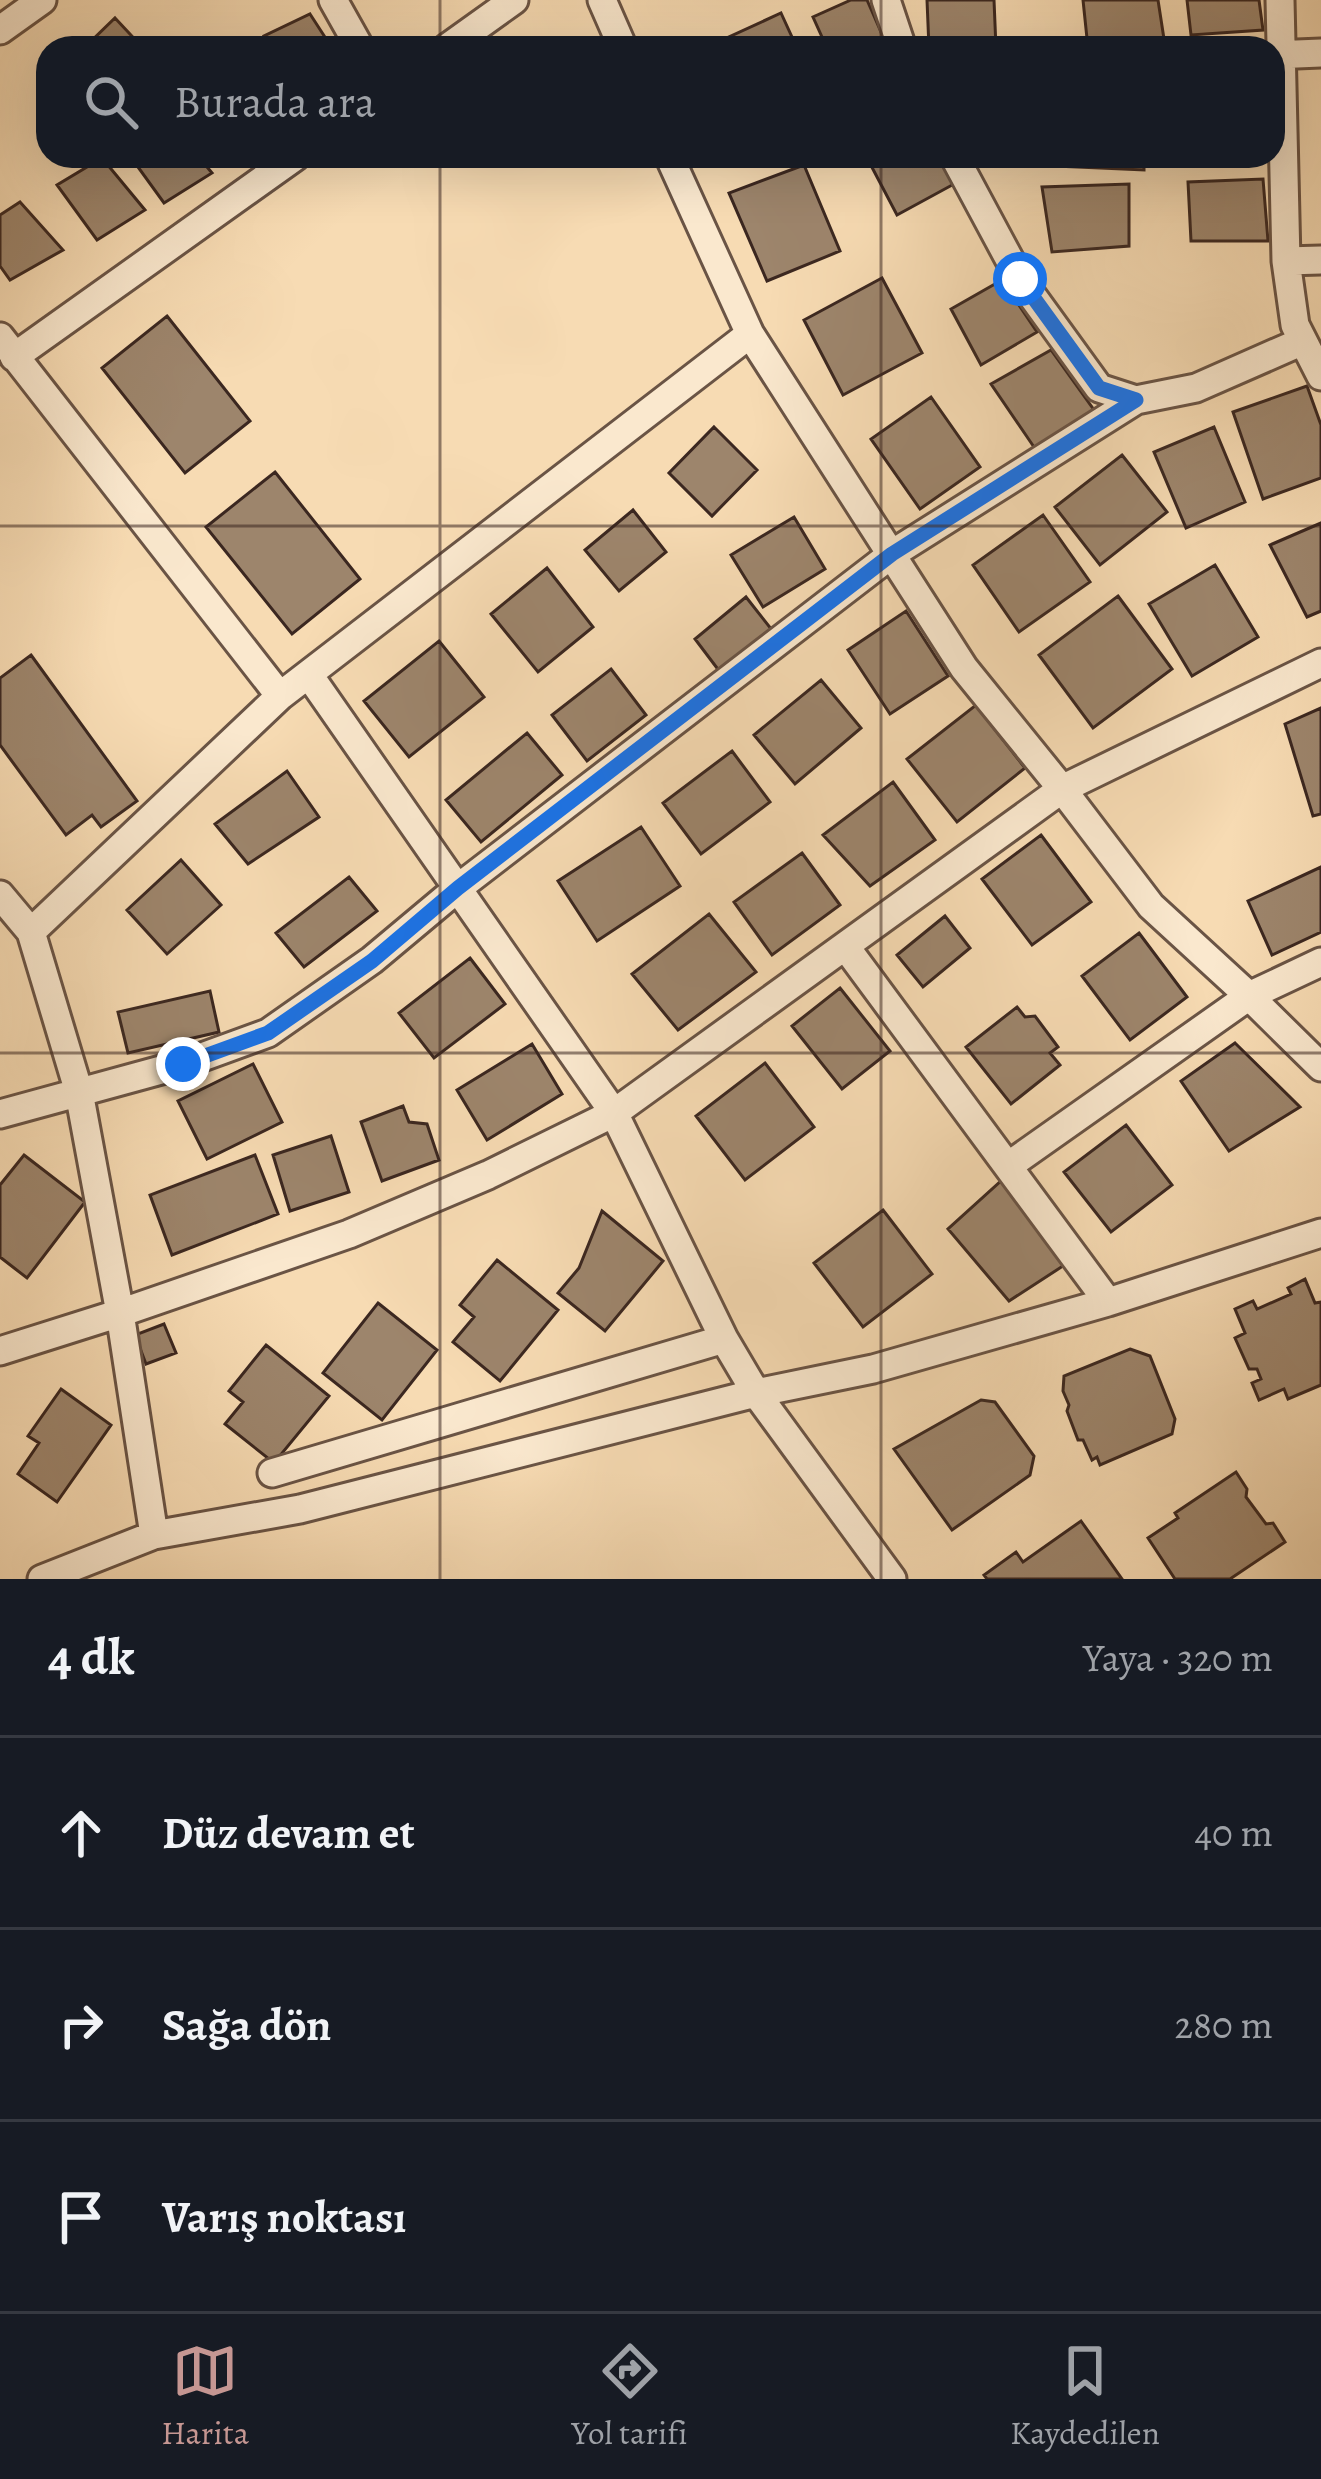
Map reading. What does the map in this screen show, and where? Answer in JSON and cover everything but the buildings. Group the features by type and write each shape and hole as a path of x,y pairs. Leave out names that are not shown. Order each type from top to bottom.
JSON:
{"street":[{"path":"0,30 42,0"},
{"path":"333,0 353,36"},
{"path":"464,36 514,0"},
{"path":"602,0 617,36"},
{"path":"886,0 898,36"},
{"path":"1278,36 1280,0"},
{"path":"1285,55 1321,53"},
{"path":"278,168 7,347 280,696"},
{"path":"679,168 750,334 964,668 1150,906 1321,1067"},
{"path":"960,168 1020,279 1099,388 1136,400"},
{"path":"1282,168 1286,261 1295,325 1321,376"},
{"path":"1286,261 1321,260"},
{"path":"31,932 280,696 750,334"},
{"path":"0,1114 183,1064 268,1033 372,961 458,888 892,554 1136,400 1196,388 1303,341"},
{"path":"0,1351 349,1234 488,1175 614,1113 1062,789 1321,663"},
{"path":"309,675 614,1113 724,1339 756,1393 892,1579"},
{"path":"0,895 31,932 79,1092 154,1534"},
{"path":"845,946 1108,1302"},
{"path":"1008,1166 1250,996 1321,962"},
{"path":"42,1579 154,1534 300,1510 756,1393 873,1369 1108,1302 1321,1232"},
{"path":"272,1473 724,1339"}],"route":[{"path":"183,1064 268,1033 372,961 458,888 892,554 1136,400 1099,388 1020,279"}]}
